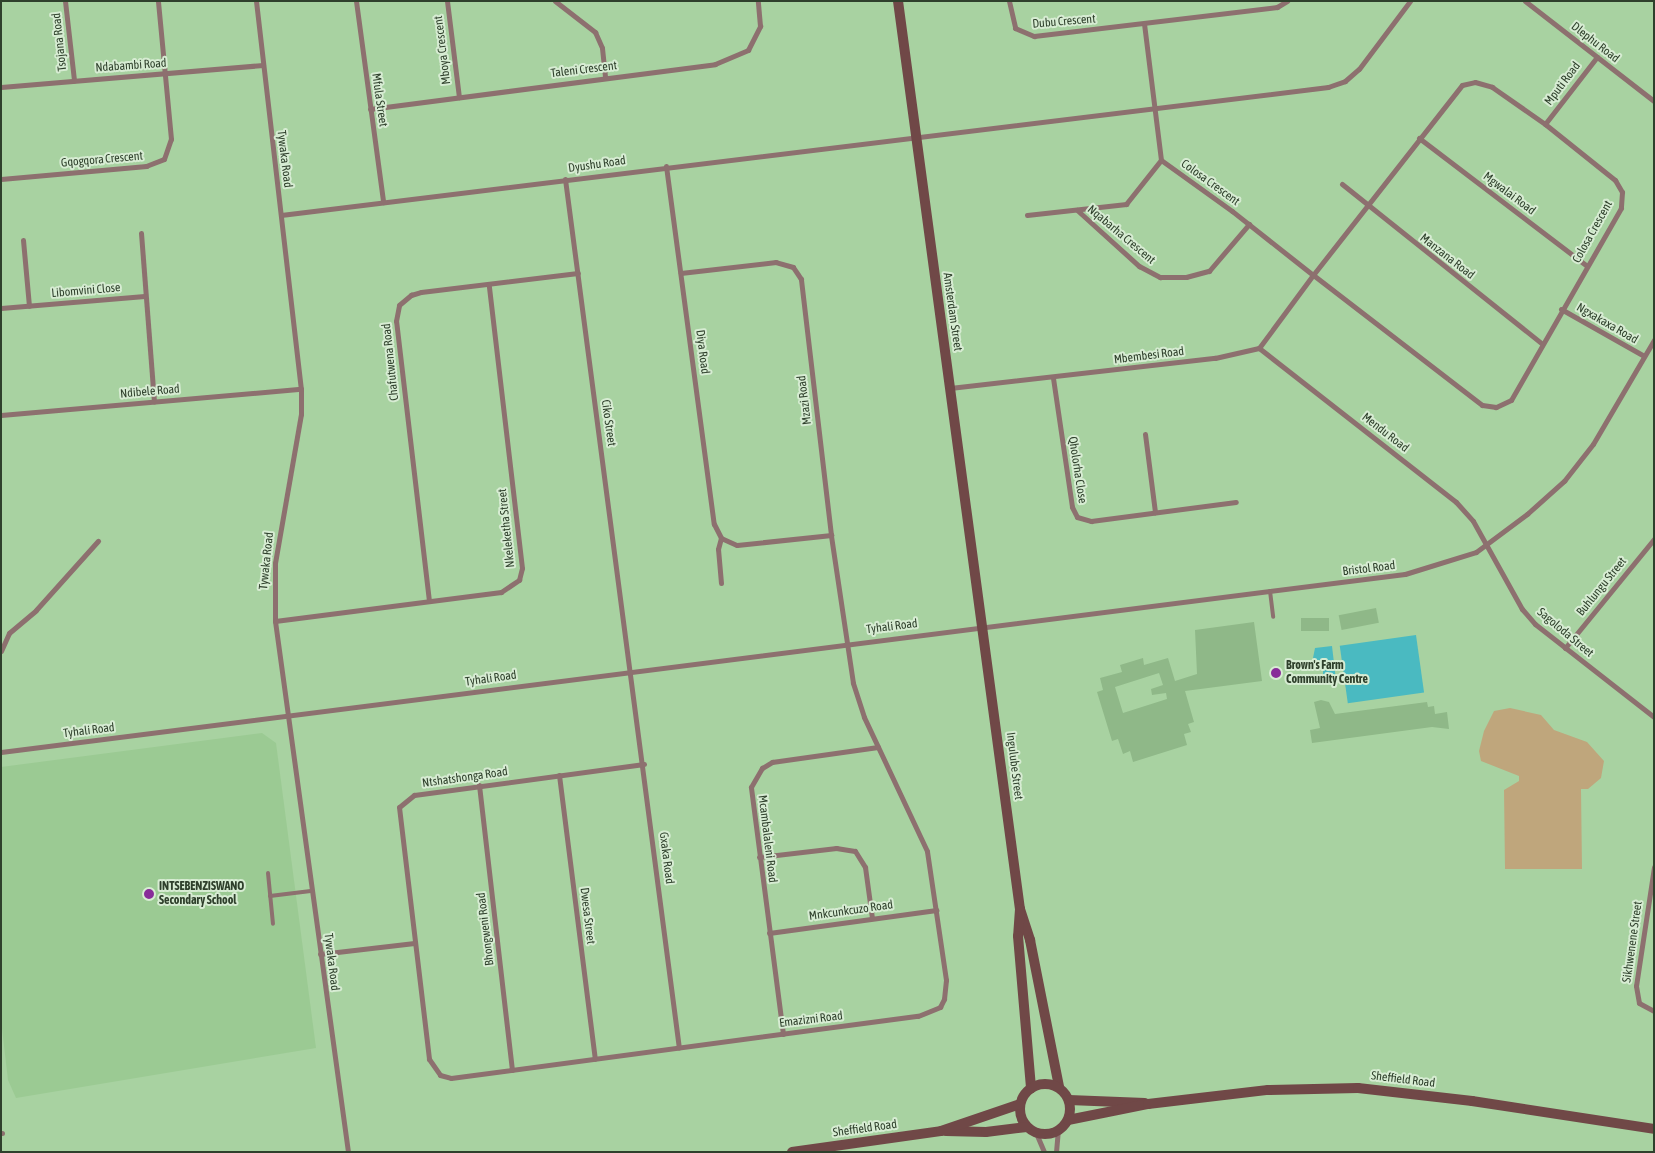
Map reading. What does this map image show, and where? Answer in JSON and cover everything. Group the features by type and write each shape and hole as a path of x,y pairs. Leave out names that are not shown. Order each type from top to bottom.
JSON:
{"street":[{"name":"Tsojana Road","path":"66,1 74,80"},
{"name":"Gqogqora Crescent","path":"1,179 146,166 164,159 170,140 158,1"},
{"name":"Tywaka Road","path":"256,1 301,389 301,414 275,563 275,621 348,1152"},
{"name":"Mfula Street","path":"356,1 383,202"},
{"name":"Mboya Crescent","path":"447,1 459,97"},
{"path":"555,1 595,32 602,48 606,77"},
{"name":"Taleni Crescent","path":"370,109 715,64 748,50 760,26 758,1"},
{"name":"Amsterdam Street","path":"898,1 983,626"},
{"name":"Dubu Crescent","path":"1009,1 1015,28 1025,35 1144,24 1278,7 1287,1"},
{"name":"Dyushu Road","path":"281,215 915,135 1328,87 1345,81 1359,69 1410,1"},
{"name":"Dlephu Road","path":"1525,1 1654,101"},
{"path":"1144,24 1153,107"},
{"name":"Mputi Road","path":"1545,124 1596,56"},
{"name":"Ndabambi Road","path":"1,87 263,66"},
{"name":"Colosa Crescent","path":"1153,107 1161,160 1249,224 1313,275 1482,405 1496,407 1511,400 1541,343 1621,208 1622,192 1614,180 1545,124 1492,87 1475,82 1462,85 1419,138 1368,208 1313,275"},
{"name":"Mgwalai Road","path":"1419,138 1586,265"},
{"name":"Nqabarha Crescent","path":"1027,215 1126,204 1161,160"},
{"name":"Diya Road","path":"666,166 714,524 721,538 718,549 721,583"},
{"name":"Ciko Street","path":"565,179 631,670"},
{"name":"Manzana Road","path":"1342,184 1368,208 1541,343"},
{"name":"Nqabarha Crescent","path":"1077,210 1139,266 1160,277 1186,277 1209,271 1249,224"},
{"path":"141,233 144,296 154,402"},
{"path":"23,240 29,306"},
{"name":"Mzazi Road","path":"681,273 776,262 792,267 801,279 831,535 847,643"},
{"name":"Chafutwena Road","path":"429,601 396,313 403,300 411,295 578,273"},
{"path":"1259,348 1313,275"},
{"name":"Nkeleketha Street","path":"275,621 501,592 513,587 522,574 489,286"},
{"name":"Libomvini Close","path":"1,308 144,296"},
{"name":"Ngxakaxa Road","path":"1561,309 1644,356"},
{"name":"Bristol Road","path":"983,626 1405,574 1476,552 1564,481 1593,444 1654,340"},
{"name":"Mbembesi Road","path":"950,388 1053,378 1215,358 1259,348"},
{"name":"Mendu Road","path":"1259,348 1442,489 1473,521 1487,544"},
{"name":"Qholorha Close","path":"1053,378 1072,507 1077,517 1092,521 1236,502"},
{"name":"Ndibele Road","path":"1,415 301,389"},
{"path":"1145,434 1155,512"},
{"path":"721,538 737,546 831,535"},
{"name":"Buhlungu Street","path":"1565,648 1654,539"},
{"path":"1,651 9,633 47,599 98,541"},
{"name":"Sagoloda Street","path":"1487,544 1522,609 1565,648 1654,717"},
{"name":"Tyhali Road","path":"1,752 288,717 631,670 983,626"},
{"name":"Ingulube Street","path":"983,626 1020,909 1030,940 1059,1087"},
{"name":"Emazizni Road","path":"414,942 432,1067 451,1078 918,1016 940,1007 944,999 946,980 923,838 878,747 857,697 847,643"},
{"name":"Gxaka Road","path":"631,670 679,1048"},
{"name":"Mcambalaleni Road","path":"783,1034 751,787 762,768 784,759 878,747"},
{"name":"Ntshatshonga Road","path":"414,942 399,807 414,795 644,764"},
{"name":"Dwesa Street","path":"559,775 595,1059"},
{"name":"Bhongweni Road","path":"479,785 512,1070"},
{"path":"759,857 836,848 855,851 865,868 872,918"},
{"name":"Sikhwenene Street","path":"1654,867 1636,986 1639,1003 1654,1011"},
{"name":"Ingulube Street","path":"1020,909 1018,936 1031,1088"},
{"name":"Mnkcunkcuzo Road","path":"770,933 936,910"},
{"path":"320,954 414,942"},
{"path":"1032,1130 1047,1135 1058,1131 1068,1120 1069,1100 1059,1087 1050,1084 1031,1088 1020,1104 1020,1116 1032,1130 1044,1152"},
{"name":"Sheffield Road","path":"1068,1120 1148,1104 1268,1090 1358,1088 1472,1101 1654,1129"},
{"name":"Sheffield Road","path":"1069,1100 1148,1104"},
{"name":"Sheffield Road","path":"942,1131 1020,1104"},
{"name":"Sheffield Road","path":"792,1152 942,1131 1032,1130"},
{"path":"1056,1152 1058,1131"}],"lane":[{"path":"1270,591 1273,617"},
{"path":"268,873 273,924"},
{"path":"270,896 311,891"}],"shaded area":[{"path":"1510,708 1541,715 1554,730 1587,742 1604,761 1601,778 1588,789 1581,789 1582,869 1505,869 1504,790 1519,781 1519,776 1481,761 1479,751 1484,731 1494,711"},
{"name":"INTSEBENZISWANO Secondary School","path":"262,733 276,743 316,1048 16,1098 8,1080 1,1020 1,767"}],"water":[{"path":"1416,635 1424,692 1348,703 1340,646"},
{"path":"1332,646 1336,680 1323,676 1323,666 1313,658 1315,648"}],"building":[{"path":"1376,608 1379,623 1342,630 1339,615"},
{"path":"1301,618 1329,618 1329,631 1301,631"},
{"path":"1254,622 1262,681 1185,691 1194,722 1188,724 1191,732 1184,734 1187,745 1133,762 1130,751 1123,754 1118,739 1112,741 1097,692 1103,690 1100,678 1122,672 1120,665 1143,658 1144,665 1168,658 1175,681 1197,674 1195,630","holes":["1159,673 1163,685 1151,689 1152,695 1166,693 1167,699 1123,713 1115,687"]},
{"path":"1321,700 1329,702 1335,714 1427,702 1428,707 1434,706 1435,714 1447,712 1449,729 1432,727 1312,743 1310,730 1320,728 1314,702"}],"place":[{"name":"Brown's Farm Community Centre","path":"1276,673"},
{"name":"INTSEBENZISWANO Secondary School","path":"149,894"}]}
